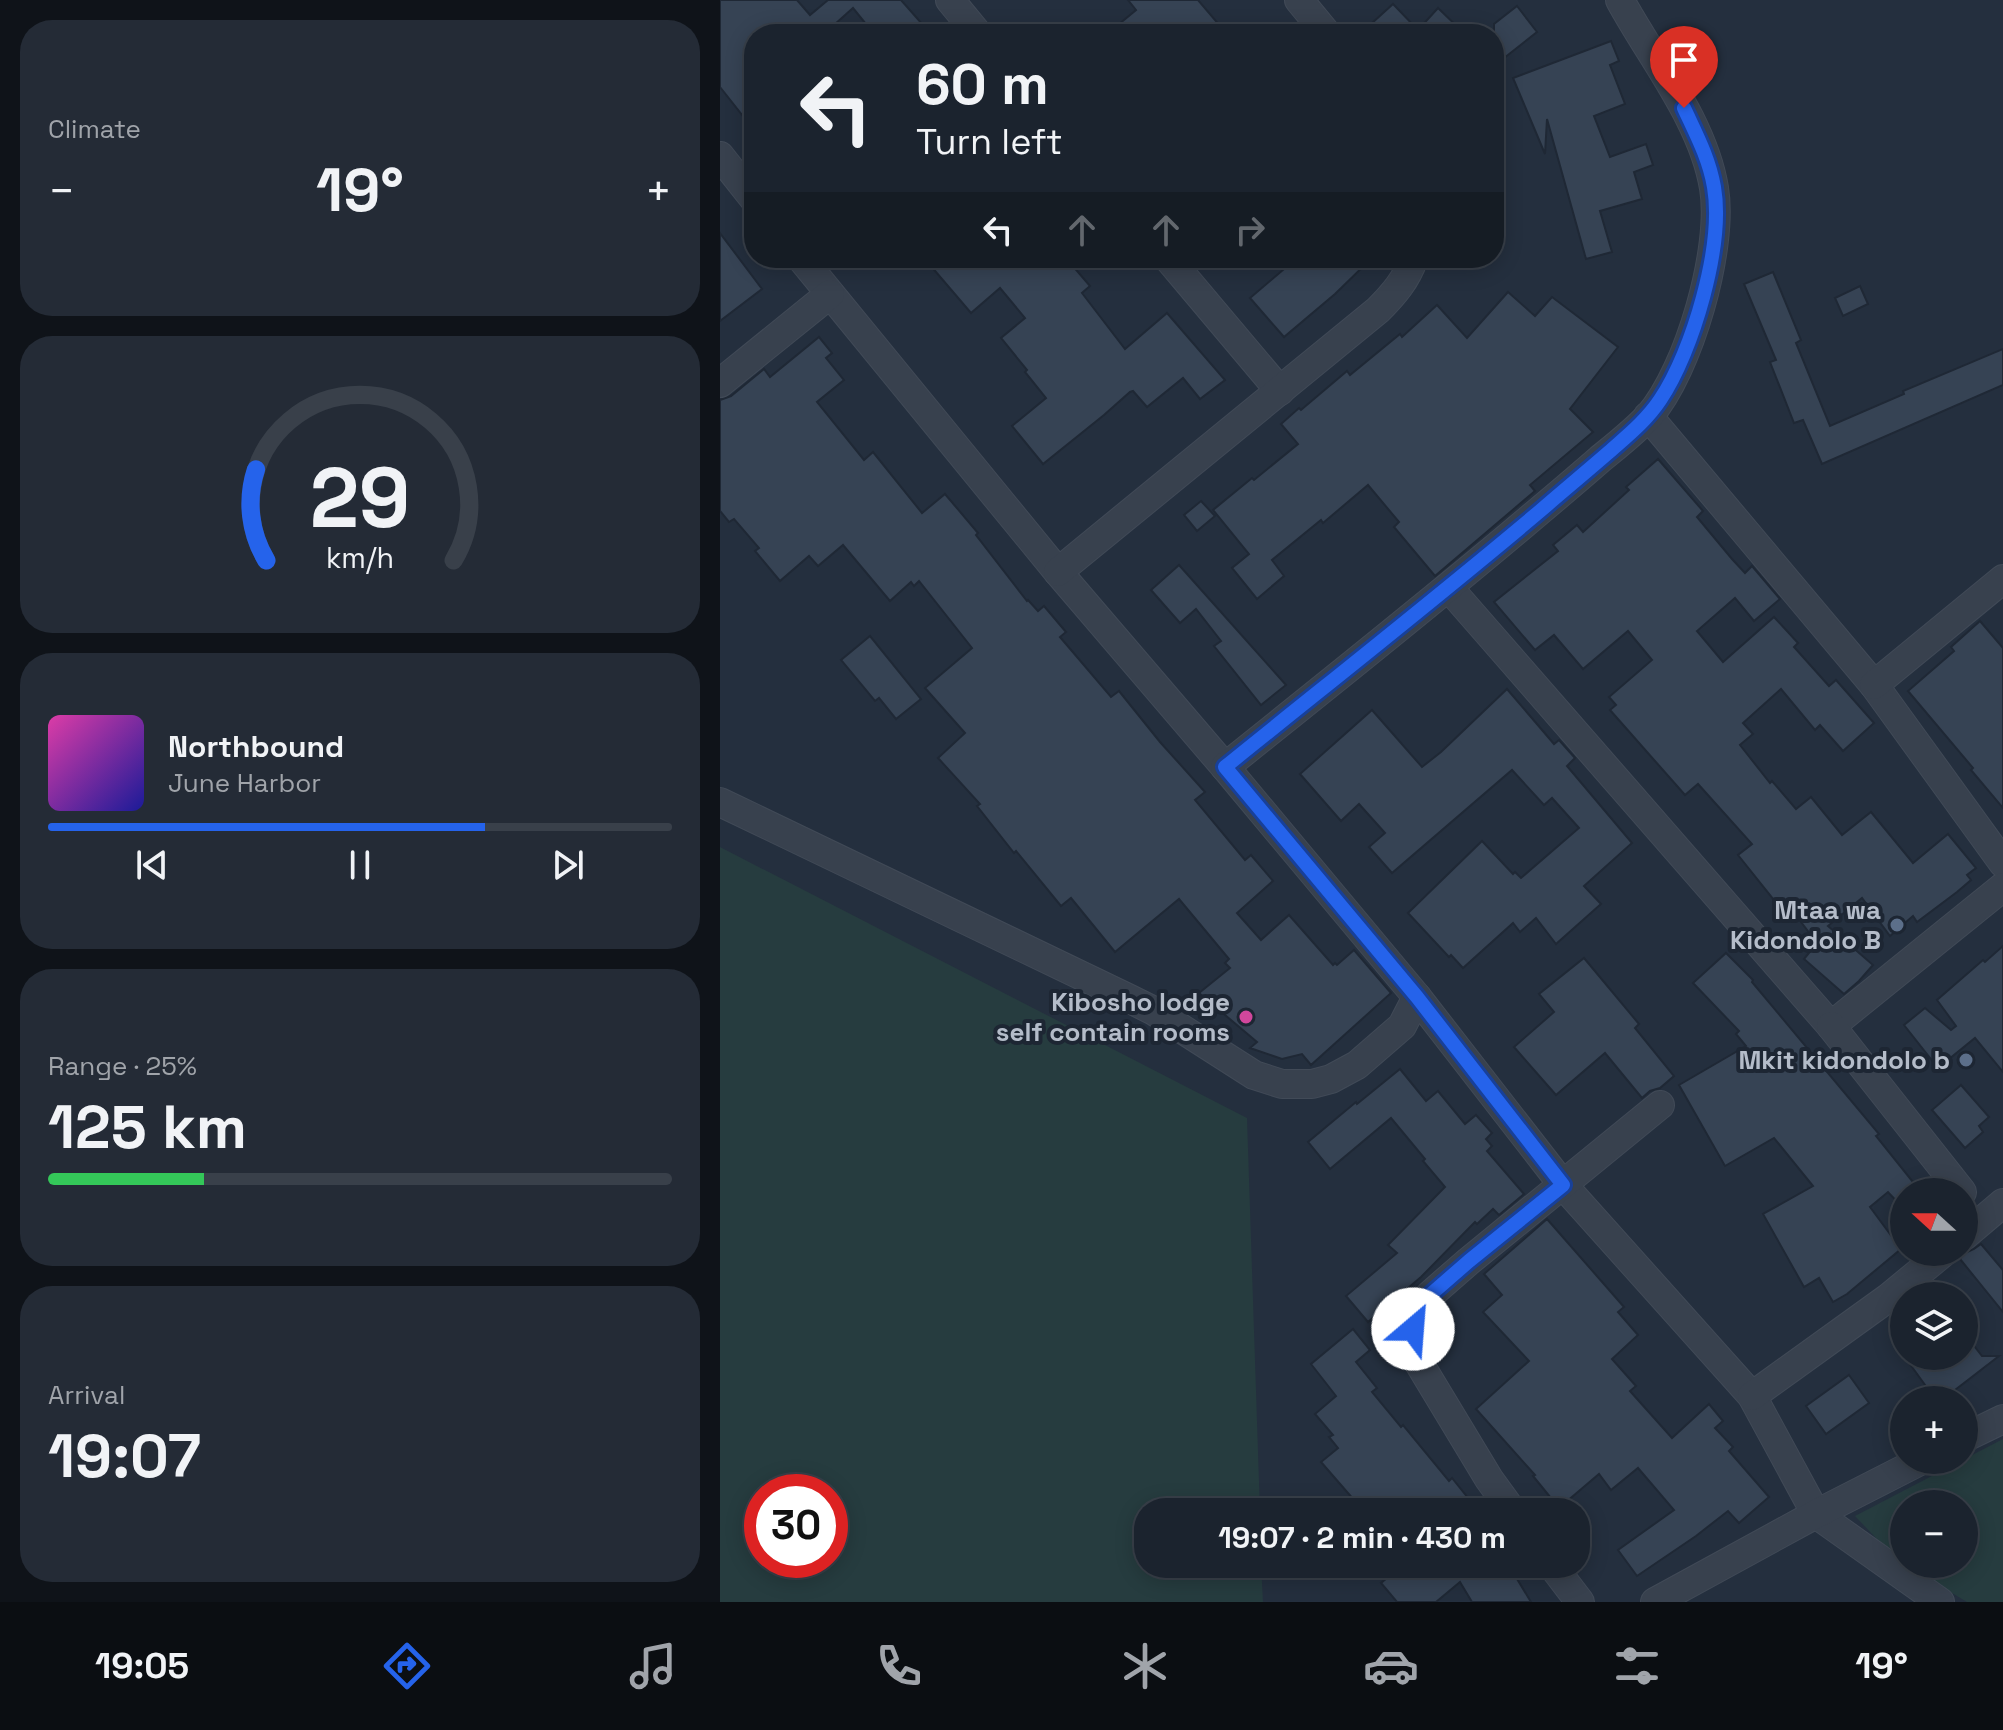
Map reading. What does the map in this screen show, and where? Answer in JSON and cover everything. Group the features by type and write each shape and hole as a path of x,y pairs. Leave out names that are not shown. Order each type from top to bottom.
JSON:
{"street":[{"path":"950,0 970,24"},
{"path":"1299,0 1319,24"},
{"path":"1225,767 1449,588 1607,453 1648,416 1662,398 1686,345 1707,285 1715,236 1715,191 1704,151 1684,108 1620,0"},
{"path":"720,156 744,186"},
{"path":"809,268 1058,572 1417,997 1563,1185 1752,1396 1816,1514 1940,1602"},
{"path":"1176,268 1280,391"},
{"path":"1058,572 1378,310 1398,289 1411,268"},
{"path":"720,383 830,294"},
{"path":"1648,416 1874,685 2003,863"},
{"path":"1874,685 2003,579"},
{"path":"1449,588 1831,1026 1950,1178"},
{"path":"720,802 1154,1011 1254,1075 1282,1084 1312,1084 1331,1079 1357,1065 1402,1026 1417,997"},
{"path":"1831,1026 2003,887"},
{"path":"1503,1498 1419,1363 1413,1329 1419,1311 1430,1295 1469,1261 1660,1105"},
{"path":"1752,1396 1888,1298 1927,1266"},
{"path":"1978,1431 2003,1419"},
{"path":"1655,1602 1895,1474"},
{"path":"1562,1578 1580,1602"}],"green space":[{"path":"720,847 1247,1118 1260,1498 1134,1498 1134,1578 1262,1578 1263,1602 720,1602"},
{"path":"2003,1439 2003,1602 1967,1602 1927,1578 1978,1578 1978,1490 1905,1490 1936,1474 1978,1474 1978,1452"},
{"path":"1890,1498 1890,1553 1855,1516"}],"building":[{"path":"720,0 797,0 810,15 828,0 901,0 922,24 866,24 853,8 835,24 744,24 744,117 720,87"},
{"path":"1128,0 1198,0 1218,24 1119,24 1136,10"},
{"path":"1393,4 1412,24 1371,24"},
{"path":"1517,6 1537,32 1504,58 1504,24 1494,24"},
{"path":"1438,8 1455,24 1423,24"},
{"path":"1611,41 1619,61 1610,65 1625,104 1594,116 1610,157 1646,144 1653,165 1634,172 1642,199 1600,211 1612,252 1586,259 1547,119 1545,154 1513,78"},
{"path":"720,233 762,289 720,321"},
{"path":"933,268 1075,268 1090,286 1082,293 1125,349 1167,313 1225,380 1200,399 1183,378 1147,407 1133,391 1130,392 1043,464 1012,426 1046,398 1001,338 1025,318 1000,288 971,313"},
{"path":"1285,268 1362,268 1284,337 1250,298"},
{"path":"1773,272 1801,340 1796,343 1830,426 2003,349 2003,385 1822,464 1803,420 1794,423 1770,362 1776,360 1744,284"},
{"path":"1860,286 1868,304 1843,316 1835,298"},
{"path":"1508,292 1535,316 1552,297 1618,347 1570,409 1593,432 1530,485 1535,491 1435,576 1394,527 1399,522 1368,485 1272,560 1284,576 1257,599 1232,568 1249,554 1213,510 1298,444 1281,424 1347,371 1350,375 1400,334 1402,337 1437,305 1467,338"},
{"path":"819,337 832,353 826,358 844,380 817,402 864,460 873,452 922,513 945,494 978,533 976,535 1027,601 1038,611 1044,606 1066,632 1060,637 1111,697 1119,691 1205,792 1195,800 1245,860 1251,855 1273,881 1237,913 1261,940 1289,915 1333,965 1354,950 1391,993 1311,1065 1302,1054 1282,1059 1250,1048 1257,1042 1199,993 1230,968 1225,963 1229,959 1179,899 1115,952 1071,898 1061,906 1016,851 1014,853 977,806 980,804 938,758 965,733 925,688 972,648 919,581 914,586 911,582 890,601 843,545 818,566 809,556 780,581 755,551 759,548 734,519 729,522 720,511 720,400 731,396 764,369 770,377"},
{"path":"1658,459 1703,511 1697,517 1732,559 1745,573 1752,566 1780,599 1754,621 1735,598 1697,631 1723,662 1774,617 1798,643 1794,647 1829,686 1836,680 1874,723 1843,751 1820,725 1815,730 1781,689 1743,723 1753,734 1740,745 1770,783 1772,781 1796,809 1811,797 1842,835 1871,812 1913,863 1948,834 1976,868 1967,875 1971,880 1957,892 1917,922 1913,916 1890,936 1862,898 1828,926 1873,965 1844,994 1804,959 1817,943 1791,909 1785,914 1738,855 1752,844 1698,784 1685,795 1610,710 1616,705 1609,697 1652,660 1628,631 1583,669 1554,635 1535,650 1494,602 1558,551 1553,545 1577,525 1583,532"},
{"path":"1201,501 1215,516 1197,531 1184,515"},
{"path":"1179,565 1286,685 1261,705 1214,646 1221,641 1196,609 1180,623 1151,590"},
{"path":"1980,621 2003,648 2003,808 1908,691 1954,651 1951,647"},
{"path":"870,636 921,699 896,719 879,698 875,701 841,660"},
{"path":"1507,689 1554,744 1559,740 1575,758 1567,766 1632,843 1584,886 1601,904 1556,944 1536,918 1520,932 1513,923 1463,968 1408,913 1482,841 1513,874 1515,872 1521,878 1579,828 1552,798 1544,805 1512,770 1392,873 1369,847 1385,833 1359,804 1341,821 1300,774 1372,710 1422,767"},
{"path":"2003,946 2003,1072 1975,1038 1938,1068 1904,1025 1925,1008 1951,1030 1956,1026 1937,1000"},
{"path":"1726,953 1753,980 1879,1134 1876,1136 1910,1178 1890,1178 1890,1194 1888,1192 1870,1207 1890,1234 1890,1258 1833,1302 1819,1278 1804,1287 1763,1214 1813,1186 1774,1138 1725,1166 1679,1085 1746,1046 1736,1034 1739,1031 1693,983"},
{"path":"1584,958 1639,1024 1635,1028 1674,1076 1642,1098 1605,1053 1556,1095 1514,1047 1554,1012 1539,994"},
{"path":"1400,1069 1426,1101 1438,1091 1465,1124 1476,1115 1492,1133 1486,1139 1492,1146 1487,1151 1524,1194 1499,1215 1493,1209 1477,1224 1475,1222 1421,1277 1368,1322 1346,1296 1397,1253 1388,1245 1445,1187 1391,1118 1330,1169 1308,1142"},
{"path":"1961,1085 1989,1117 1979,1126 1983,1132 1965,1148 1932,1110"},
{"path":"1547,1219 1624,1307 1618,1312 1638,1335 1612,1359 1636,1386 1630,1391 1672,1438 1709,1404 1723,1421 1715,1428 1733,1447 1729,1451 1769,1497 1739,1523 1728,1511 1637,1576 1618,1550 1674,1510 1638,1468 1611,1490 1599,1474 1571,1498 1551,1498 1535,1475 1476,1409 1529,1361 1483,1312 1502,1295 1484,1274"},
{"path":"1981,1244 2003,1270 2003,1312 1966,1266 1978,1266 1978,1246"},
{"path":"1353,1329 1370,1350 1356,1362 1377,1388 1372,1392 1449,1481 1452,1478 1468,1498 1352,1498 1321,1462 1338,1448 1329,1437 1333,1435 1315,1414 1336,1396 1311,1364"},
{"path":"1978,1351 1982,1356 1999,1356 1960,1386 1926,1386 1914,1370 1978,1370"},
{"path":"1849,1375 1869,1403 1826,1434 1806,1406"},
{"path":"1387,1578 1516,1578 1531,1602 1472,1602 1460,1582 1436,1602 1397,1602 1381,1583"}],"place":[{"name":"Mtaa wa Kidondolo B","path":"1897,925"},
{"name":"Kibosho lodge self contain rooms","path":"1246,1017"},
{"name":"Mkit kidondolo b","path":"1966,1060"}],"route":[{"path":"1413,1329 1419,1311 1430,1295 1563,1185 1417,997 1225,767 1449,588 1617,445 1662,398 1686,345 1707,285 1715,236 1715,191 1709,165 1684,108"}]}
